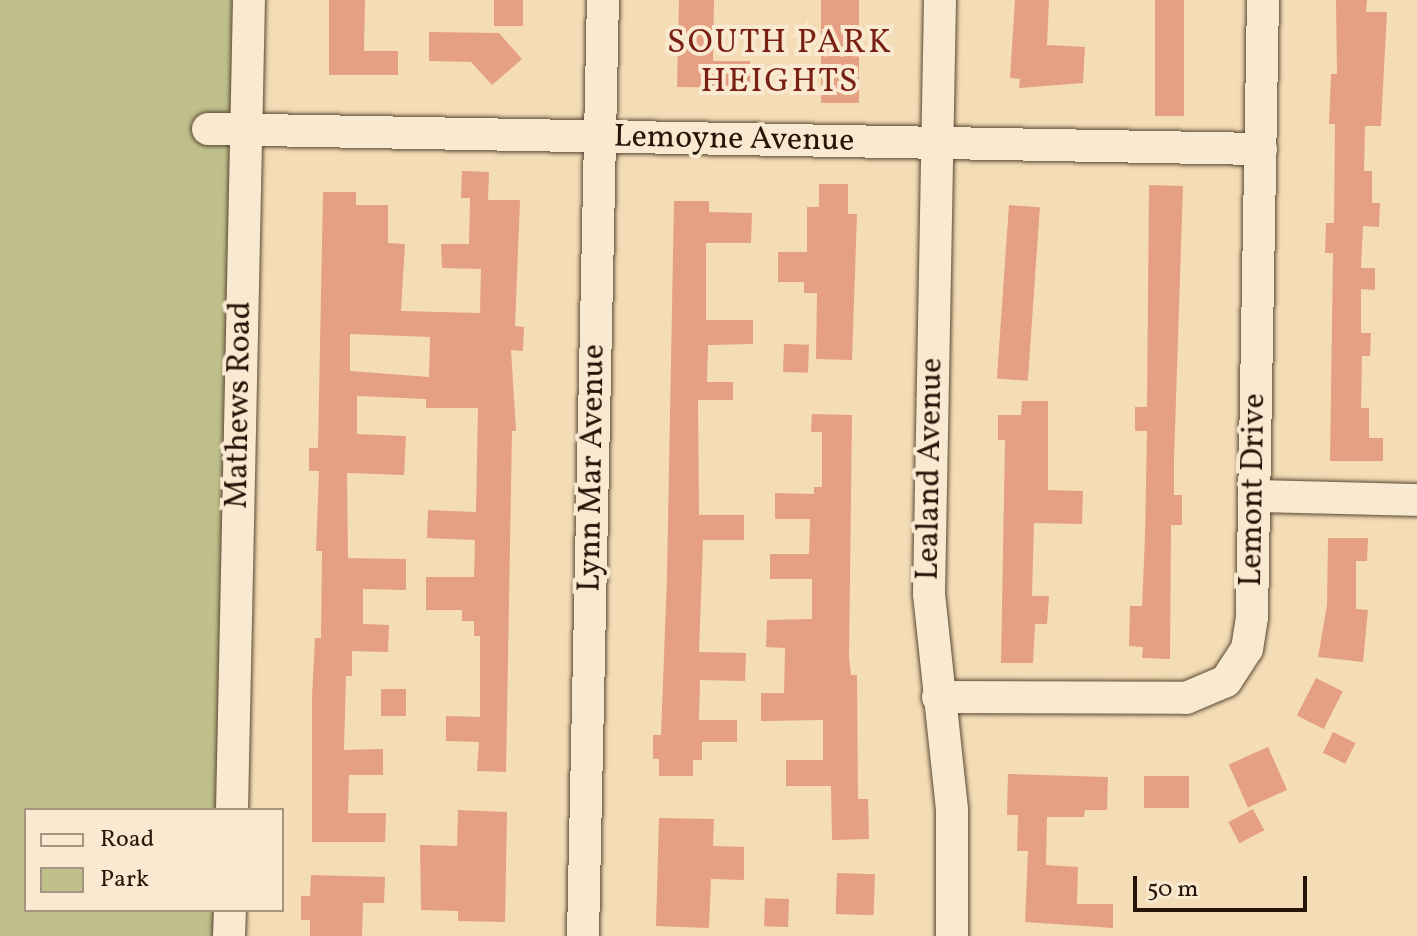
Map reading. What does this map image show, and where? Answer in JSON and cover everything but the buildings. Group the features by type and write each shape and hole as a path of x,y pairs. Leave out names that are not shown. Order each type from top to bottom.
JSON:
{"street":[{"name":"Mathews Road","path":"232,808 249,0"},
{"name":"Lynn Mar Avenue","path":"583,936 603,0"},
{"name":"Lealand Avenue","path":"940,0 929,594 954,833 952,936"},
{"name":"Lemont Drive","path":"938,697 1186,698 1226,681 1249,640 1263,0"},
{"name":"Lemoyne Avenue","path":"208,129 1261,149"},
{"path":"1254,496 1417,500"},
{"path":"229,936 230,912"}],"green space":[{"path":"0,0 249,0 232,808 24,808 24,912 230,912 229,936 0,936"}],"district":[{"name":"SOUTH PARK HEIGHTS","path":"780,62"}]}
